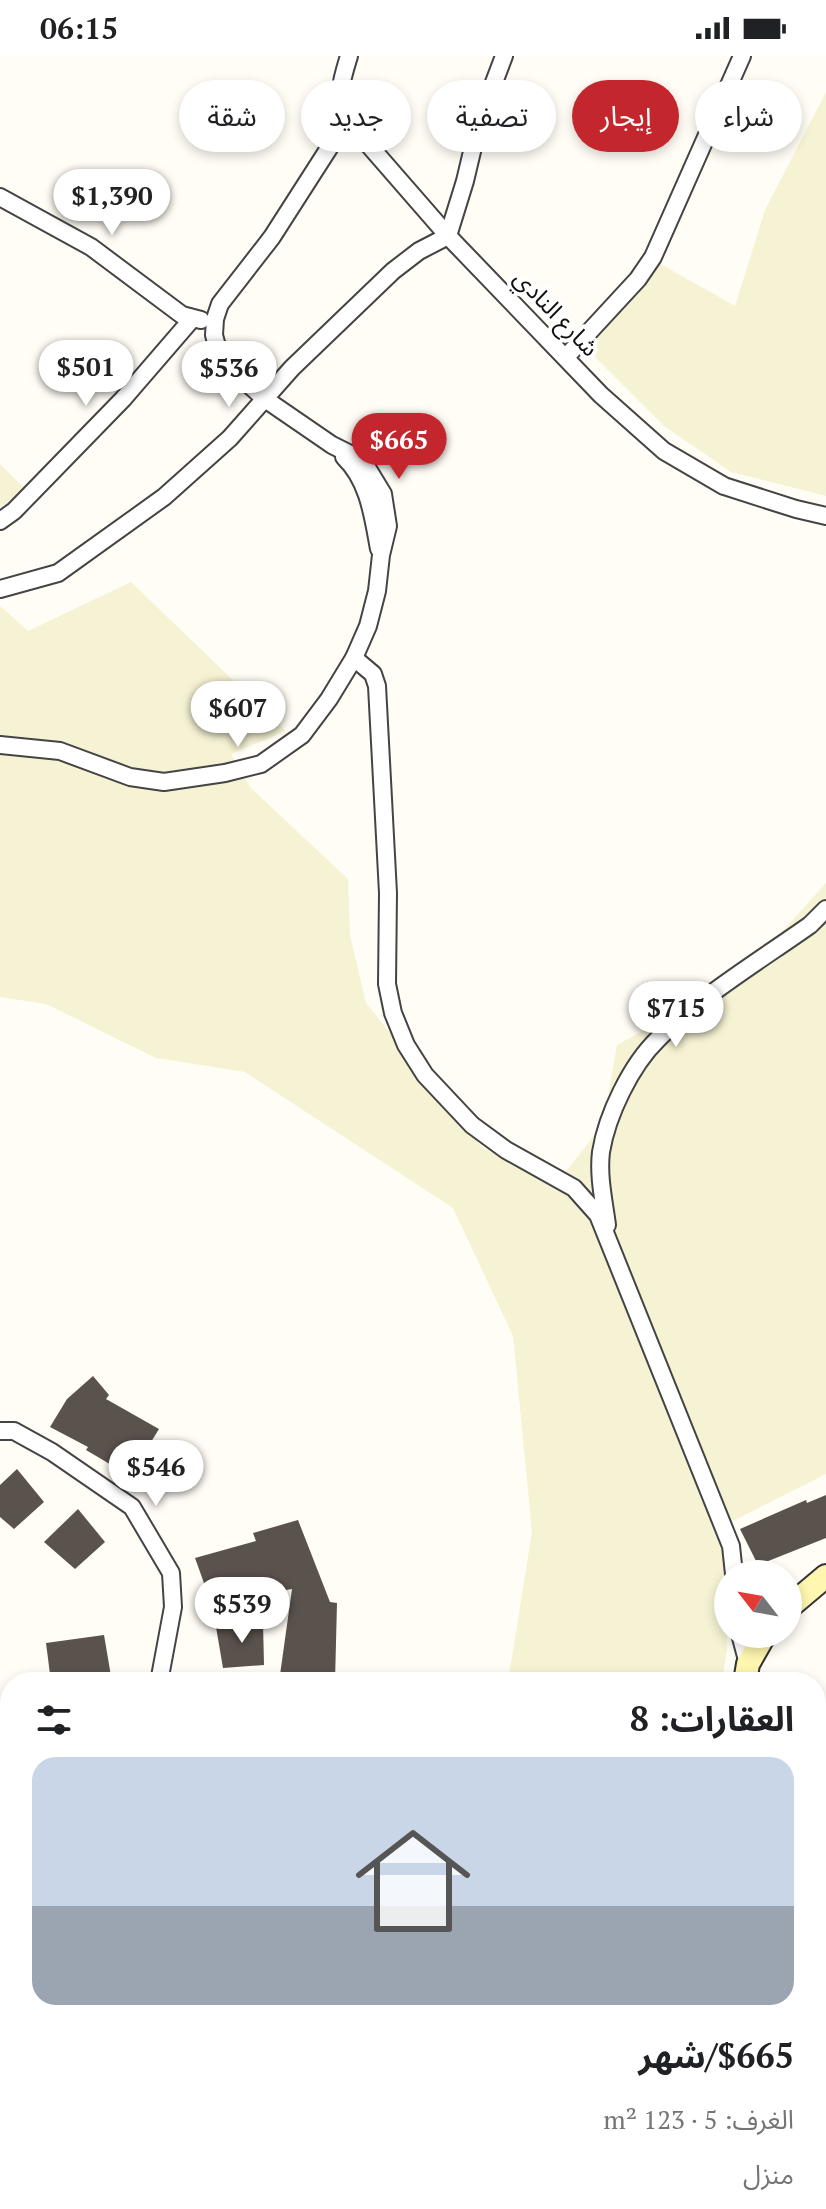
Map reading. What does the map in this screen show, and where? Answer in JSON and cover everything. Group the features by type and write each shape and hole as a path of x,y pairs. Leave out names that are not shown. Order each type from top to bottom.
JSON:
{"street":[{"path":"343,80 349,56"},
{"path":"0,589 39,580 76,562 198,468 292,368 393,271 419,251 448,236 479,122 504,56"},
{"path":"566,357 638,279 653,257 742,56"},
{"path":"0,745 60,751 130,777 164,782 237,770 261,764 302,735 354,658 368,626 377,591 381,555 364,486 349,462 332,445 265,399 226,364 214,335 220,304 272,237 326,152"},
{"name":"شارع النادي","path":"375,152 448,236 601,395 664,451 724,486 826,516"},
{"path":"0,197 91,247 182,315 192,319 215,319"},
{"path":"0,521 14,511 105,418 192,319"},
{"path":"354,658 365,665 377,686 388,893 387,984 393,1013 406,1045 425,1075 472,1125 506,1150 574,1188 598,1215 731,1546 732,1560"},
{"path":"610,1243 601,1154 611,1116 629,1078 656,1040 810,925 826,909"},
{"path":"0,1431 14,1431 52,1452 132,1507 171,1573 173,1607 161,1672"},
{"path":"802,1596 826,1576"},
{"path":"742,1648 746,1672"},
{"path":"746,1672 758,1648"}],"shaded area":[{"path":"826,92 826,496 731,472 664,426 584,346 657,262 735,306 765,210 795,152 802,152 802,138"},
{"path":"0,464 27,491 0,507"},
{"path":"131,582 286,731 231,754 250,787 348,879 350,935 366,1003 482,1147 557,1183 603,1124 617,1045 742,976 826,883 826,1474 717,1529 724,1560 714,1560 714,1648 727,1648 724,1672 510,1672 532,1532 513,1336 453,1208 245,1072 156,1058 46,1004 0,997 0,606 28,631"}],"building":[{"path":"93,1376 109,1395 106,1399 159,1429 130,1476 86,1450 88,1447 50,1427 67,1399"},
{"path":"17,1469 44,1502 14,1529 0,1517 0,1485"},
{"path":"826,1495 826,1538 771,1560 756,1560 740,1529 806,1500 807,1503"},
{"path":"78,1509 105,1542 75,1569 44,1542"},
{"path":"298,1520 330,1602 337,1603 335,1672 280,1672 292,1589 274,1592 270,1581 209,1597 195,1558 256,1541 253,1533"},
{"path":"263,1623 264,1665 223,1668 216,1627"},
{"path":"104,1635 110,1672 50,1672 46,1643"}]}
